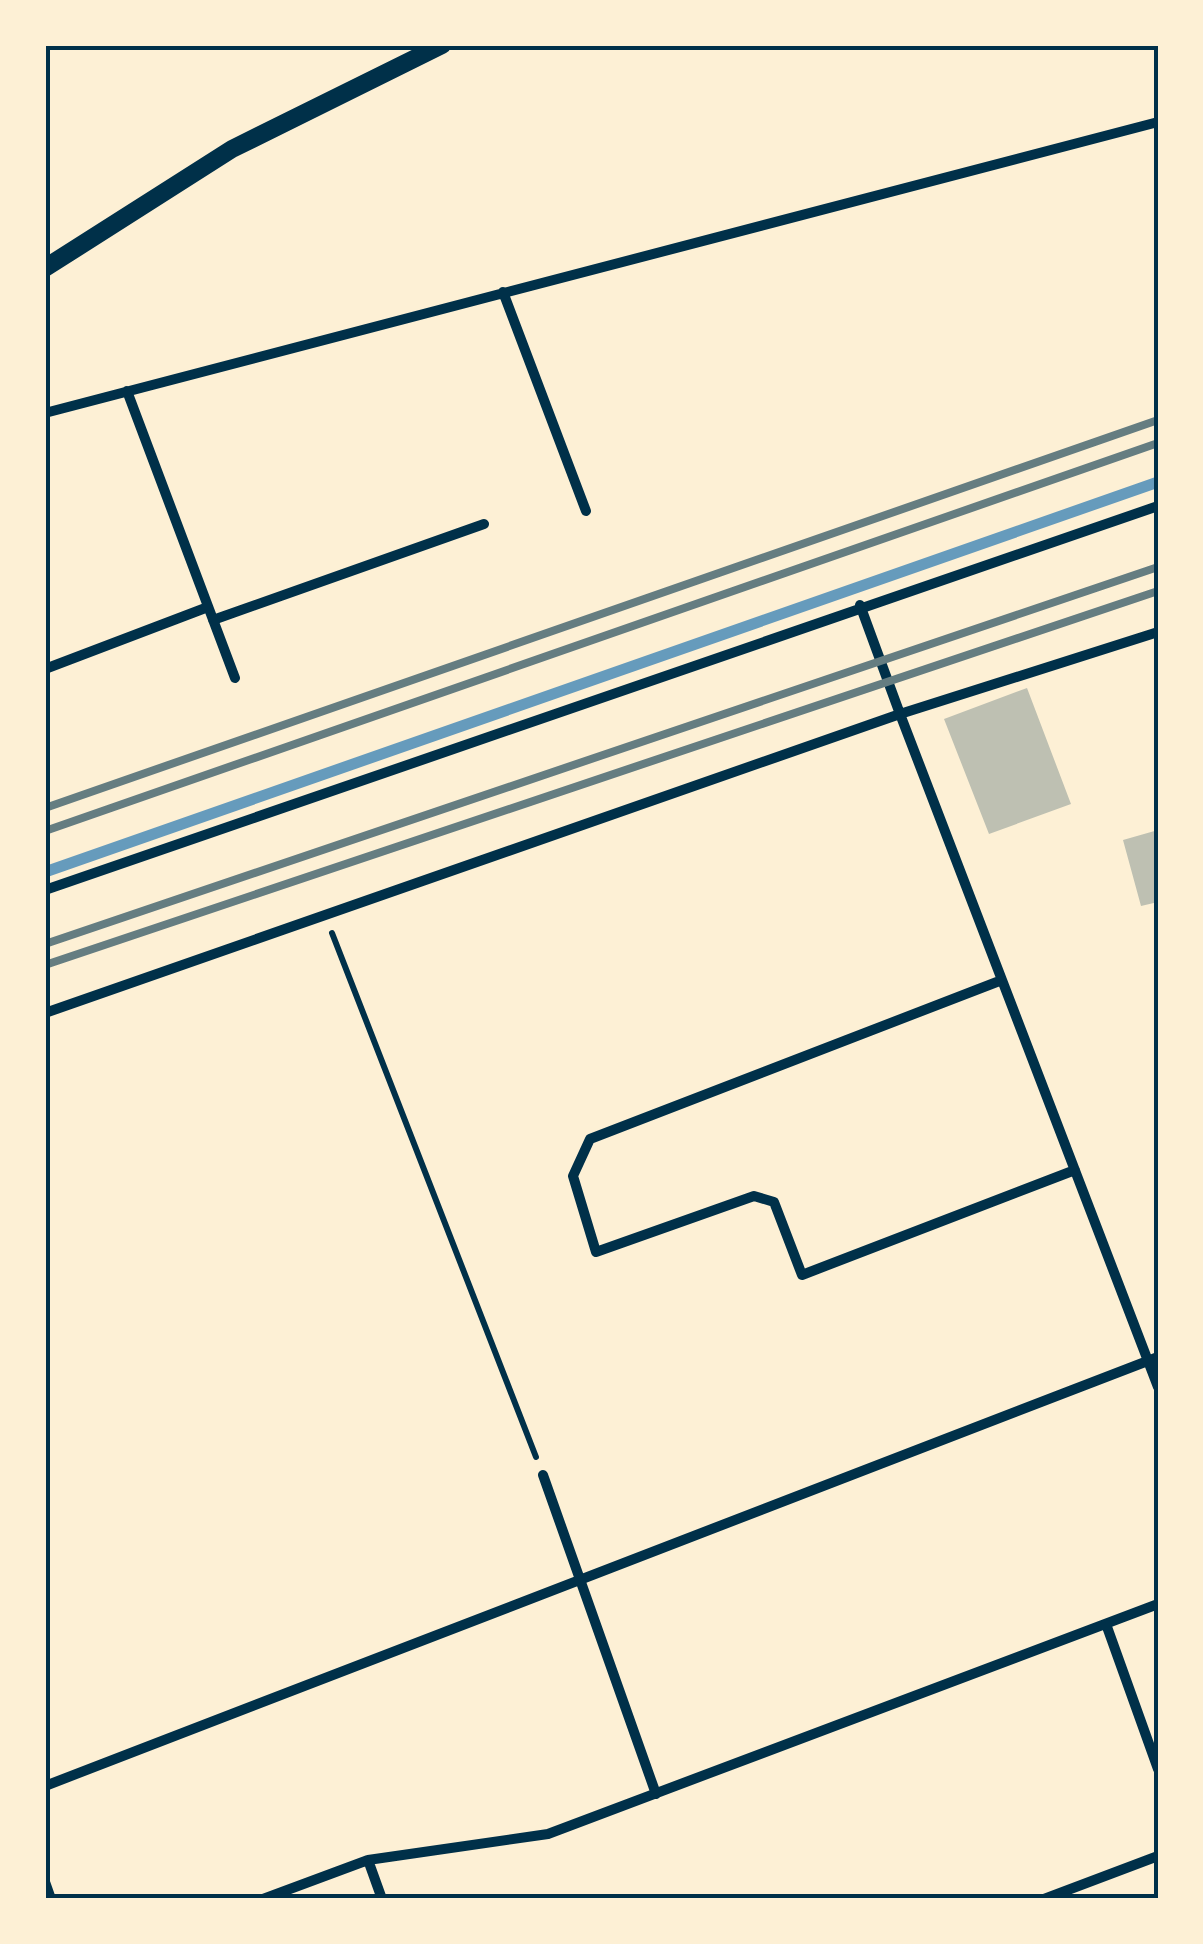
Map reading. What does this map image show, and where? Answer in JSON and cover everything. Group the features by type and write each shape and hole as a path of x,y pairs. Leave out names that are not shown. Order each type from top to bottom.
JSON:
{"street":[{"path":"45,268 232,149 442,45"},
{"path":"45,413 1158,122"},
{"path":"503,292 586,511"},
{"path":"127,391 235,678"},
{"path":"45,890 860,605 1158,506"},
{"path":"214,620 484,524"},
{"path":"860,605 1075,1170 1153,1359 1158,1387"},
{"path":"45,669 208,607"},
{"path":"45,1012 900,714 1158,632"},
{"path":"1002,980 590,1139 573,1176 596,1252 754,1196 774,1202 802,1275 1075,1170"},
{"path":"45,1786 1153,1359"},
{"path":"544,1475 656,1794"},
{"path":"263,1899 368,1860 548,1834 1158,1604"},
{"path":"1106,1624 1158,1769"},
{"path":"1044,1899 1158,1856"},
{"path":"368,1860 382,1899"},
{"path":"45,1882 51,1899"}],"path":[{"path":"324,913 544,1475"}],"building":[{"path":"1027,688 1071,804 989,834 944,719"},
{"path":"1158,830 1158,902 1141,906 1123,840"}],"waterway":[{"path":"45,872 1158,482"}],"railway":[{"path":"45,808 1158,420"},
{"path":"45,831 1158,443"},
{"path":"45,944 1158,567"},
{"path":"45,965 1158,591"}]}
